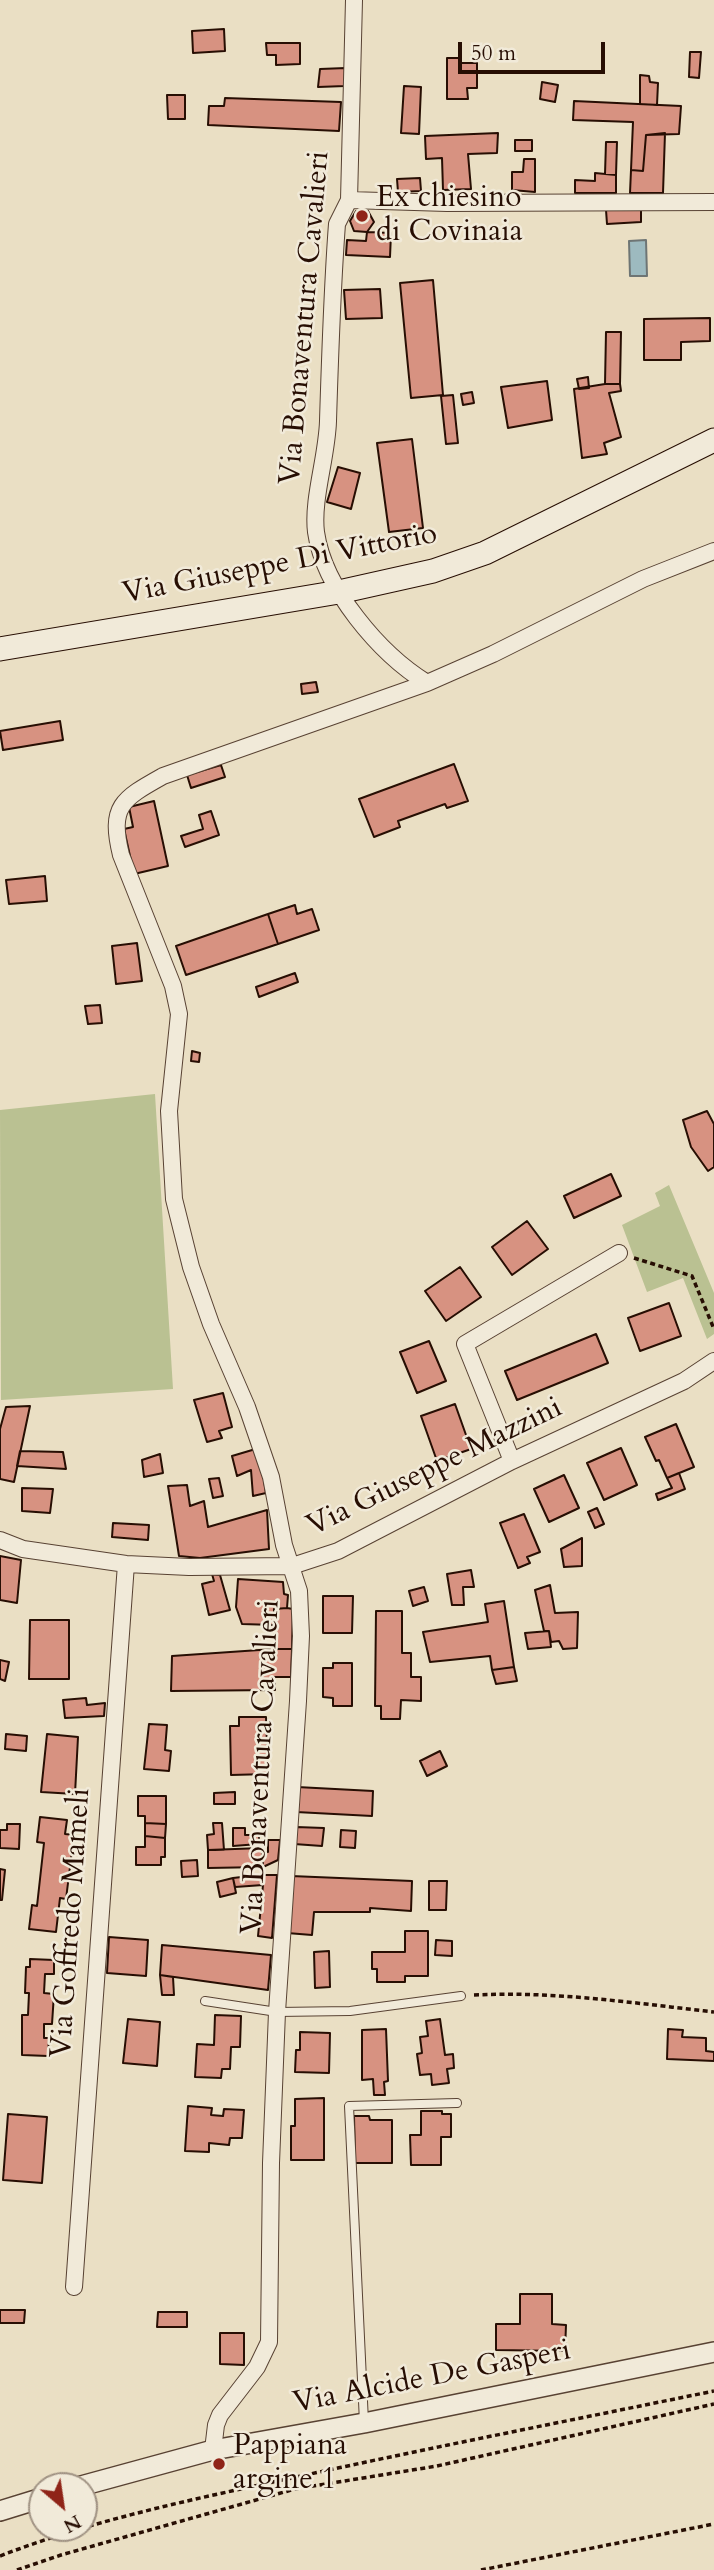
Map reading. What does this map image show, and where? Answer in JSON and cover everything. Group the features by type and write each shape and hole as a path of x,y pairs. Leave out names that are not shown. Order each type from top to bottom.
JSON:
{"main road":[{"name":"Via Giuseppe Di Vittorio","path":"0,649 339,592 433,571 485,553 714,440"}],"street":[{"name":"Via Bonaventura Cavalieri","path":"354,0 349,200 337,224 327,436 316,504 317,533 339,592 381,648 407,671 427,683"},
{"path":"349,200 447,204 714,202"},
{"name":"Via Bonaventura Cavalieri","path":"212,2450 220,2415 257,2367 268,2342 277,2012 301,1636 299,1591 284,1545 271,1477 247,1407 211,1324 191,1267 174,1199 169,1111 179,1013 173,986 121,855 116,820 123,804 133,792 163,776 427,683 494,654 643,579 714,551"},
{"path":"512,1461 465,1344 619,1253"},
{"name":"Via Giuseppe Mazzini","path":"0,1540 23,1549 126,1564 189,1567 292,1566 338,1551 512,1461 684,1381 714,1361"},
{"name":"Via Goffredo Mameli","path":"74,2287 126,1564"},
{"name":"Via Alcide De Gasperi","path":"98,2481 212,2450 364,2423 714,2352"},
{"path":"0,2511 28,2502"}],"lane":[{"path":"205,2001 277,2012 350,2011 461,1996"},
{"path":"364,2423 349,2106 457,2103"}],"path":[{"path":"619,1253 692,1276 714,1329"},
{"path":"461,1996 504,1994 593,1998 714,2012"},
{"path":"0,2556 36,2542 151,2509 344,2466 714,2391"},
{"path":"17,2570 295,2489 437,2466 714,2404"},
{"path":"481,2570 714,2524"}],"green space":[{"path":"155,1094 173,1389 1,1400 0,1110"},
{"path":"669,1185 714,1293 714,1334 707,1339 683,1278 647,1292 622,1225 660,1206 655,1193"}],"water":[{"path":"646,240 647,276 630,276 629,241"}],"building":[{"path":"224,29 225,51 193,53 192,31"},
{"path":"266,43 300,43 300,64 276,65 276,55 267,55"},
{"path":"690,52 701,52 699,78 689,77"},
{"path":"447,58 461,58 461,63 477,63 477,88 467,88 468,99 447,99"},
{"path":"346,68 345,86 318,87 320,69"},
{"path":"640,75 649,76 650,82 658,83 657,105 640,104"},
{"path":"542,82 558,85 555,102 540,99"},
{"path":"404,86 421,87 419,134 401,133"},
{"path":"167,95 185,95 185,119 168,119"},
{"path":"225,98 341,102 339,131 208,125 209,106 224,106"},
{"path":"574,101 681,106 679,134 646,135 643,171 631,170 633,122 573,120"},
{"path":"498,133 497,153 468,154 471,189 443,190 442,158 426,159 425,136"},
{"path":"665,133 663,193 630,193 631,170 643,171 646,135"},
{"path":"515,140 532,140 532,151 515,151"},
{"path":"606,142 617,142 616,175 605,174"},
{"path":"524,159 535,159 535,192 512,190 512,172 523,172"},
{"path":"595,173 616,175 616,193 575,193 575,180 595,181"},
{"path":"420,178 421,191 398,192 397,179"},
{"path":"641,208 641,222 607,224 606,210"},
{"name":"Ex chiesino di Covinaia","path":"356,211 368,211 374,222 367,232 354,231 350,221"},
{"path":"367,232 391,233 390,257 346,255 347,240 366,241"},
{"path":"433,280 443,395 411,398 400,283"},
{"path":"380,289 382,318 346,319 344,290"},
{"path":"710,318 710,341 681,342 681,360 644,360 644,319"},
{"path":"606,332 621,332 620,384 605,384"},
{"path":"588,377 589,388 579,389 577,379"},
{"path":"547,381 552,420 508,428 501,387"},
{"path":"620,384 621,391 609,393 621,437 604,443 607,454 582,458 574,389"},
{"path":"472,392 474,403 463,405 461,394"},
{"path":"453,395 458,443 446,444 441,396"},
{"path":"412,439 423,528 389,532 377,443"},
{"path":"338,467 360,473 351,509 327,502"},
{"path":"316,682 318,692 302,694 301,684"},
{"path":"60,721 63,740 3,750 0,731"},
{"path":"454,764 468,801 447,808 445,804 398,821 400,827 374,837 359,799"},
{"path":"221,765 225,777 191,788 187,775"},
{"path":"154,801 168,866 134,874 124,829 133,827 129,807"},
{"path":"211,811 219,835 185,847 181,836 203,829 199,815"},
{"path":"45,876 47,901 9,904 6,880"},
{"path":"295,905 297,914 312,909 319,930 278,944 268,914"},
{"path":"268,914 278,944 186,975 176,946"},
{"path":"137,943 142,981 116,984 112,946"},
{"path":"295,973 298,982 259,997 256,987"},
{"path":"100,1005 102,1023 88,1024 85,1006"},
{"path":"192,1051 200,1053 199,1062 191,1061"},
{"path":"707,1111 714,1124 714,1167 708,1171 691,1147 683,1120"},
{"path":"611,1174 621,1196 574,1218 564,1196"},
{"path":"527,1221 548,1249 512,1275 492,1247"},
{"path":"460,1267 481,1297 446,1321 425,1291"},
{"path":"669,1303 681,1336 640,1351 628,1318"},
{"path":"596,1334 608,1363 517,1400 505,1371"},
{"path":"429,1341 446,1381 417,1393 400,1352"},
{"path":"223,1393 232,1427 219,1431 222,1438 207,1442 194,1400"},
{"path":"455,1404 471,1449 437,1461 421,1416"},
{"path":"30,1406 14,1482 0,1479 0,1429 6,1407"},
{"path":"676,1424 694,1467 667,1478 645,1437"},
{"path":"259,1448 266,1493 253,1496 251,1470 237,1476 232,1456"},
{"path":"621,1448 637,1485 604,1500 587,1463"},
{"path":"20,1451 63,1452 66,1469 17,1466"},
{"path":"160,1454 163,1473 144,1477 142,1460"},
{"path":"679,1473 685,1489 658,1500 656,1494 672,1488 667,1478"},
{"path":"564,1475 579,1508 549,1522 534,1489"},
{"path":"219,1478 223,1496 213,1498 209,1479"},
{"path":"187,1485 190,1506 204,1501 208,1527 267,1510 269,1549 200,1558 179,1556 168,1486"},
{"path":"22,1488 53,1489 50,1513 22,1511"},
{"path":"597,1508 604,1524 595,1528 588,1512"},
{"path":"524,1514 540,1552 527,1557 530,1563 518,1568 500,1523"},
{"path":"113,1523 149,1525 148,1540 112,1537"},
{"path":"582,1538 582,1566 564,1567 561,1549"},
{"path":"0,1556 21,1560 17,1603 0,1600"},
{"path":"471,1570 474,1587 463,1587 464,1605 452,1605 447,1574"},
{"path":"212,1574 220,1575 230,1610 209,1615 202,1584 214,1581"},
{"path":"238,1579 283,1582 284,1594 288,1595 287,1608 274,1609 274,1625 242,1624 236,1607"},
{"path":"550,1585 555,1613 578,1612 577,1648 563,1649 559,1641 551,1642 549,1631 544,1631 535,1590"},
{"path":"424,1587 428,1601 413,1606 409,1591"},
{"path":"323,1596 353,1596 352,1633 323,1633"},
{"path":"504,1601 514,1667 492,1670 490,1656 430,1662 423,1632 488,1622 485,1604"},
{"path":"274,1609 293,1609 292,1649 274,1649"},
{"path":"376,1611 402,1611 402,1653 411,1653 411,1677 421,1677 421,1701 401,1700 400,1719 381,1719 381,1706 375,1706"},
{"path":"30,1620 69,1620 69,1679 29,1679"},
{"path":"549,1631 551,1647 528,1649 525,1633"},
{"path":"292,1649 291,1677 274,1677 275,1690 171,1691 172,1656"},
{"path":"0,1660 9,1662 5,1681 0,1679"},
{"path":"333,1663 352,1663 352,1706 333,1706 333,1698 323,1697 323,1668 333,1668"},
{"path":"514,1667 517,1681 496,1684 492,1670"},
{"path":"86,1698 87,1705 105,1703 104,1716 65,1718 63,1700"},
{"path":"239,1717 266,1717 268,1774 231,1775 230,1726 239,1726"},
{"path":"149,1724 167,1725 165,1750 171,1751 169,1771 144,1769"},
{"path":"6,1734 27,1736 26,1751 5,1749"},
{"path":"47,1734 78,1737 75,1794 41,1792"},
{"path":"440,1751 447,1766 427,1776 420,1761"},
{"path":"297,1787 373,1791 372,1816 296,1812"},
{"path":"235,1792 235,1804 214,1804 214,1793"},
{"path":"138,1796 166,1796 166,1824 145,1823 145,1816 138,1816"},
{"path":"40,1817 67,1820 65,1834 74,1835 66,1899 60,1898 56,1932 29,1929 32,1905 37,1906 44,1843 37,1842"},
{"path":"145,1823 166,1824 165,1838 145,1836"},
{"path":"213,1823 222,1823 224,1850 208,1850 207,1835 214,1834"},
{"path":"7,1824 20,1824 19,1849 0,1848 0,1830 7,1830"},
{"path":"296,1827 324,1828 322,1846 294,1844"},
{"path":"233,1828 245,1828 245,1835 259,1835 259,1844 233,1846"},
{"path":"341,1830 356,1831 355,1848 340,1847"},
{"path":"145,1836 165,1838 165,1857 161,1857 161,1865 136,1865 136,1847 145,1847"},
{"path":"268,1840 280,1840 278,1860 263,1867 262,1852 268,1852"},
{"path":"262,1848 263,1867 208,1868 208,1850"},
{"path":"197,1860 198,1876 182,1877 181,1861"},
{"path":"0,1869 5,1870 2,1900 0,1900"},
{"path":"277,1875 272,1938 258,1936 263,1885 235,1887 233,1878"},
{"path":"291,1876 412,1881 411,1911 370,1908 370,1912 314,1912 312,1935 287,1933"},
{"path":"233,1878 236,1893 220,1897 217,1882"},
{"path":"429,1881 447,1881 446,1910 429,1910"},
{"path":"405,1931 428,1931 428,1976 405,1976 405,1982 377,1982 377,1969 372,1969 372,1952 405,1952"},
{"path":"109,1937 148,1940 146,1976 107,1973"},
{"path":"436,1940 452,1941 452,1956 435,1955"},
{"path":"162,1945 271,1955 268,1990 160,1975"},
{"path":"329,1951 330,1987 315,1988 314,1952"},
{"path":"30,1959 54,1960 54,1974 45,1974 44,1993 54,1994 52,2024 44,2024 44,2038 49,2038 48,2056 22,2055 22,2015 28,2015 29,1993 25,1993 26,1967 30,1967"},
{"path":"160,1975 173,1977 174,1995 162,1995"},
{"path":"215,2015 241,2016 240,2047 231,2047 230,2069 222,2069 221,2078 195,2077 197,2044 214,2045"},
{"path":"128,2019 160,2022 157,2066 123,2063"},
{"path":"440,2019 445,2055 453,2054 454,2068 447,2069 449,2083 432,2085 431,2074 420,2075 417,2054 422,2053 420,2037 428,2036 426,2021"},
{"path":"386,2029 388,2081 384,2082 385,2095 374,2095 373,2079 362,2080 362,2030"},
{"path":"668,2029 683,2030 682,2037 706,2038 706,2051 714,2052 714,2061 667,2059"},
{"path":"300,2032 330,2033 329,2073 295,2072 296,2050 300,2050"},
{"path":"324,2098 324,2160 291,2160 291,2126 295,2126 295,2099"},
{"path":"188,2106 212,2108 211,2115 223,2116 224,2109 244,2110 242,2138 230,2138 229,2145 209,2143 209,2152 185,2151"},
{"path":"421,2111 451,2114 451,2137 441,2137 441,2165 411,2165 410,2135 421,2135"},
{"path":"8,2114 47,2117 42,2183 3,2180"},
{"path":"354,2116 369,2116 370,2120 392,2120 392,2163 355,2163"},
{"path":"520,2294 552,2294 552,2324 566,2325 565,2351 496,2350 496,2324 520,2324"},
{"path":"0,2310 25,2310 24,2323 0,2323"},
{"path":"158,2312 187,2312 187,2327 157,2327"},
{"path":"220,2333 244,2333 244,2365 220,2364"}],"place":[{"name":"Ex chiesino di Covinaia","path":"362,216"},
{"name":"Pappiana argine 1","path":"219,2464"}]}
